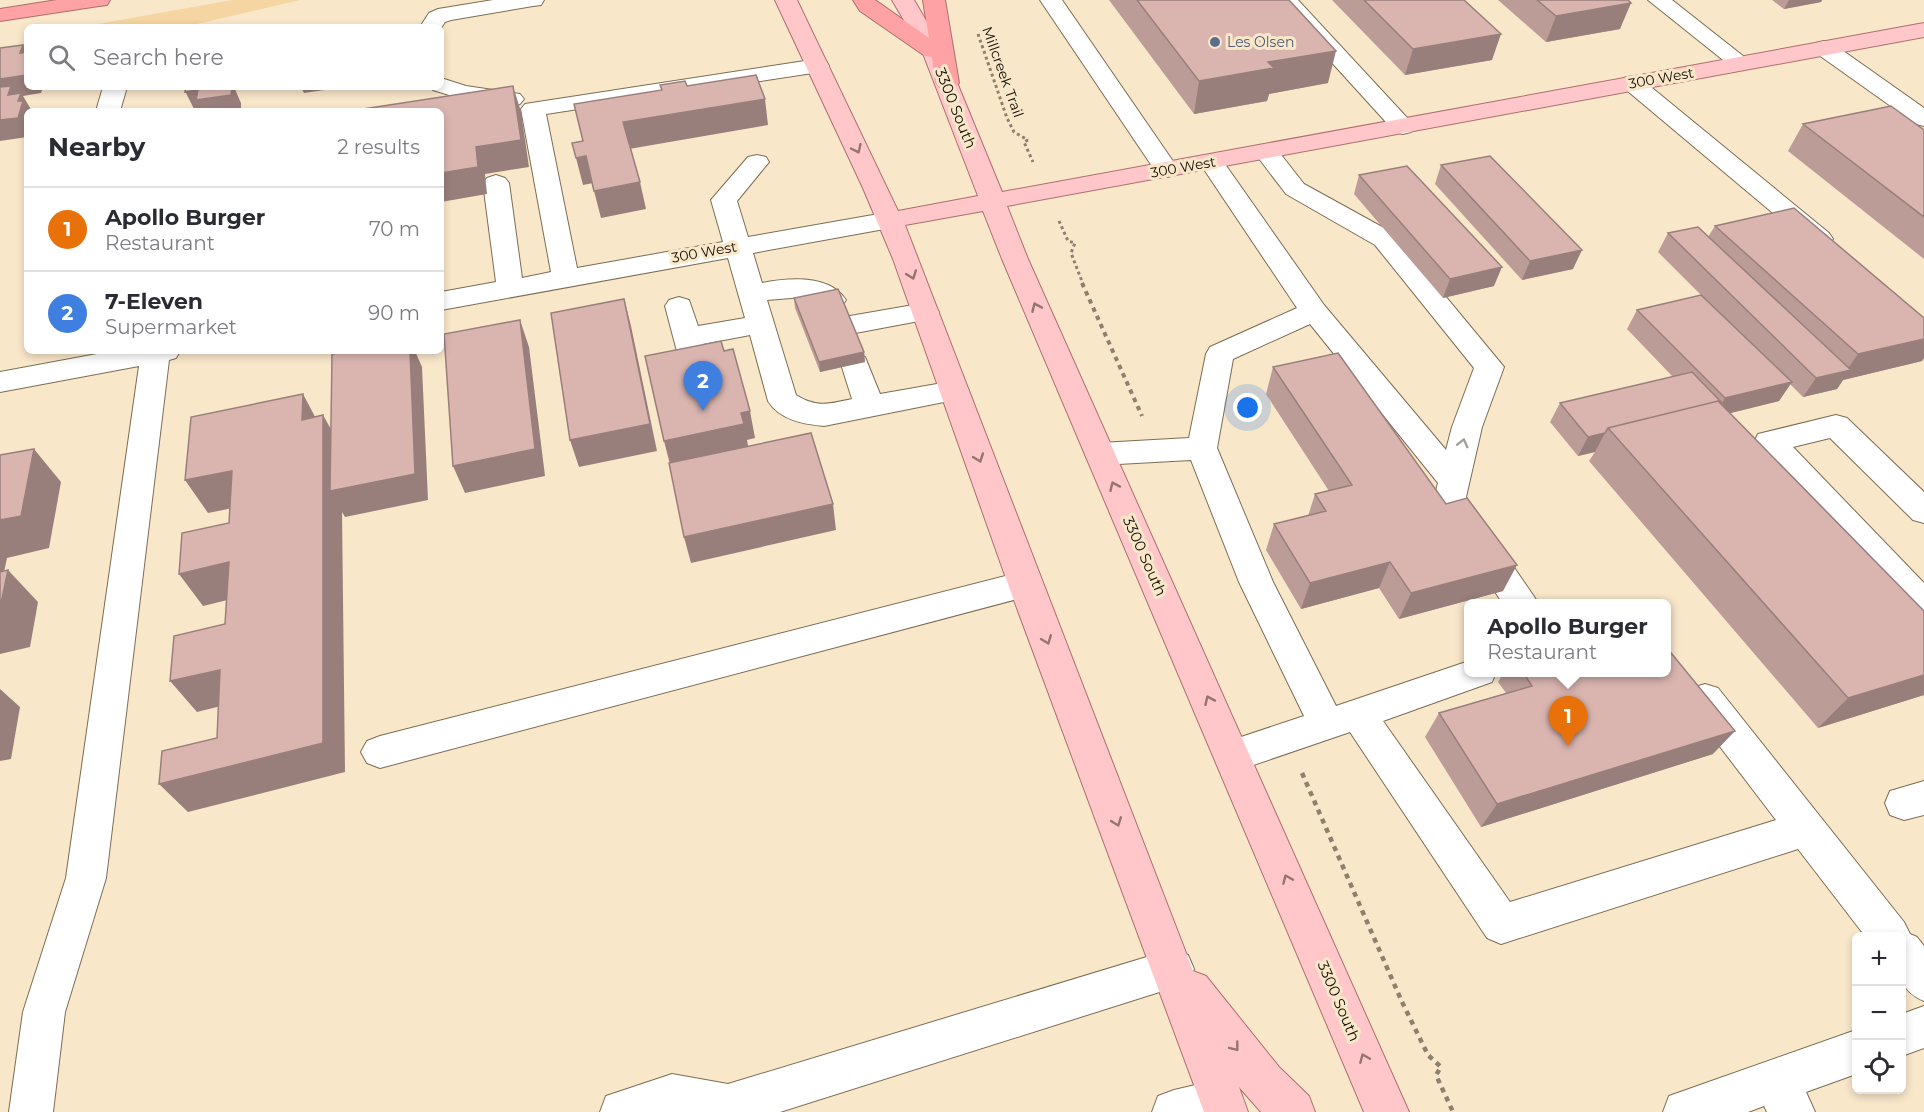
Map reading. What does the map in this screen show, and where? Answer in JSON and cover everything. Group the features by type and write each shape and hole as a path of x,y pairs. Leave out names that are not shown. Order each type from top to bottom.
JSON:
{"highway":[{"path":"0,14 59,0"},
{"path":"0,14 99,0"},
{"path":"864,0 868,6 933,51"},
{"path":"934,0 947,83"}],"main road":[{"path":"786,0 890,220 1025,584 1224,1106"},
{"name":"3300 South","path":"903,0 933,51 947,83 994,201 1010,248 1387,1112"},
{"name":"300 West","path":"890,220 1924,30"},
{"path":"1173,969 1263,1083 1293,1112"}],"street":[{"path":"433,24 437,18 446,14 533,0"},
{"path":"1051,0 1167,170"},
{"path":"1286,0 1403,127"},
{"path":"1659,0 1741,63"},
{"path":"1824,48 1924,119"},
{"path":"444,86 462,92 522,101 534,109 818,66"},
{"path":"1632,83 1842,257"},
{"path":"109,108 114,90"},
{"path":"534,109 566,278"},
{"path":"1266,152 1295,189 1384,239 1489,367 1467,428 1450,498 1519,599"},
{"path":"757,162 724,200 783,401 803,412 824,415 954,391"},
{"path":"1211,162 1314,312 1454,481"},
{"path":"496,183 510,288"},
{"name":"300 West","path":"444,300 890,220"},
{"path":"752,294 796,286 818,290 832,300"},
{"path":"679,306 695,367"},
{"path":"850,325 925,312"},
{"path":"1314,312 1220,354 1202,448 1256,582 1342,719 1407,788 1502,924 1805,829"},
{"path":"687,338 760,324"},
{"path":"10,380 24,354"},
{"path":"10,380 149,354"},
{"path":"31,1112 44,1012 86,878 160,354"},
{"path":"855,364 869,407"},
{"path":"1924,512 1836,426 1769,442 1924,605"},
{"path":"1100,454 1202,448"},
{"path":"380,752 1025,584"},
{"path":"1681,669 1887,932"},
{"path":"1233,756 1464,677"},
{"path":"1906,956 1924,980"},
{"path":"622,1112 672,1096 728,1106 1173,969"},
{"path":"1906,1034 1924,1027"},
{"path":"1685,1112 1783,1097 1852,1055"},
{"path":"1174,1112 1224,1106"}],"path":[{"name":"Millcreek Trail","path":"976,29 1007,118 1014,132 1028,140 1024,142"},
{"path":"1436,1075 1453,1112"}],"shaded area":[{"path":"232,0 300,0 197,24 98,24"}],"building":[{"path":"1137,0 1289,0 1336,51 1268,62 1274,68 1199,81"},
{"path":"1364,0 1464,0 1501,34 1413,49"},
{"path":"1537,0 1628,0 1631,3 1556,16"},
{"path":"23,45 20,53 24,52 24,75 0,79 0,48"},
{"path":"756,75 765,99 623,122 640,182 594,191 586,156 576,158 572,143 583,141 574,104 662,90 660,85 685,81 687,86"},
{"path":"11,86 8,95 21,93 18,101 23,101 18,118 0,120 0,87"},
{"path":"513,86 521,140 476,147 478,167 444,173 444,108 370,108"},
{"path":"198,90 232,90 231,95 196,100"},
{"path":"1891,106 1924,130 1924,217 1803,124"},
{"path":"1490,156 1582,250 1530,261 1441,165"},
{"path":"1407,166 1502,267 1450,279 1359,175"},
{"path":"1794,208 1924,318 1924,339 1858,354 1715,226"},
{"path":"1698,227 1851,370 1816,378 1668,233"},
{"path":"838,289 864,352 819,362 794,298"},
{"path":"1701,295 1792,382 1725,398 1637,310"},
{"path":"624,299 650,424 570,440 551,313"},
{"path":"520,320 535,449 453,466 444,334"},
{"path":"721,341 724,351 733,349 750,411 741,413 744,424 664,441 645,356"},
{"path":"1338,353 1446,504 1467,498 1517,565 1411,593 1390,562 1310,583 1274,524 1326,511 1315,494 1352,485 1273,367"},
{"path":"332,354 410,354 415,474 330,491"},
{"path":"1692,372 1722,405 1718,401 1608,428 1605,433 1588,437 1560,403"},
{"path":"303,394 302,420 323,415 323,743 159,784 162,751 217,738 220,670 170,681 174,636 225,624 229,562 179,574 182,533 229,523 232,471 185,480 191,417"},
{"path":"1718,401 1924,611 1924,675 1848,698 1608,428"},
{"path":"811,433 833,504 684,537 669,463"},
{"path":"34,449 21,516 0,520 0,455"},
{"path":"8,570 0,608 0,572"},
{"path":"1671,653 1735,731 1497,804 1439,713 1532,686 1526,677 1671,677"}],"place":[{"name":"Les Olsen","path":"1215,42"},
{"name":"7-Eleven","path":"703,411"},
{"name":"Apollo Burger","path":"1568,746"}]}
